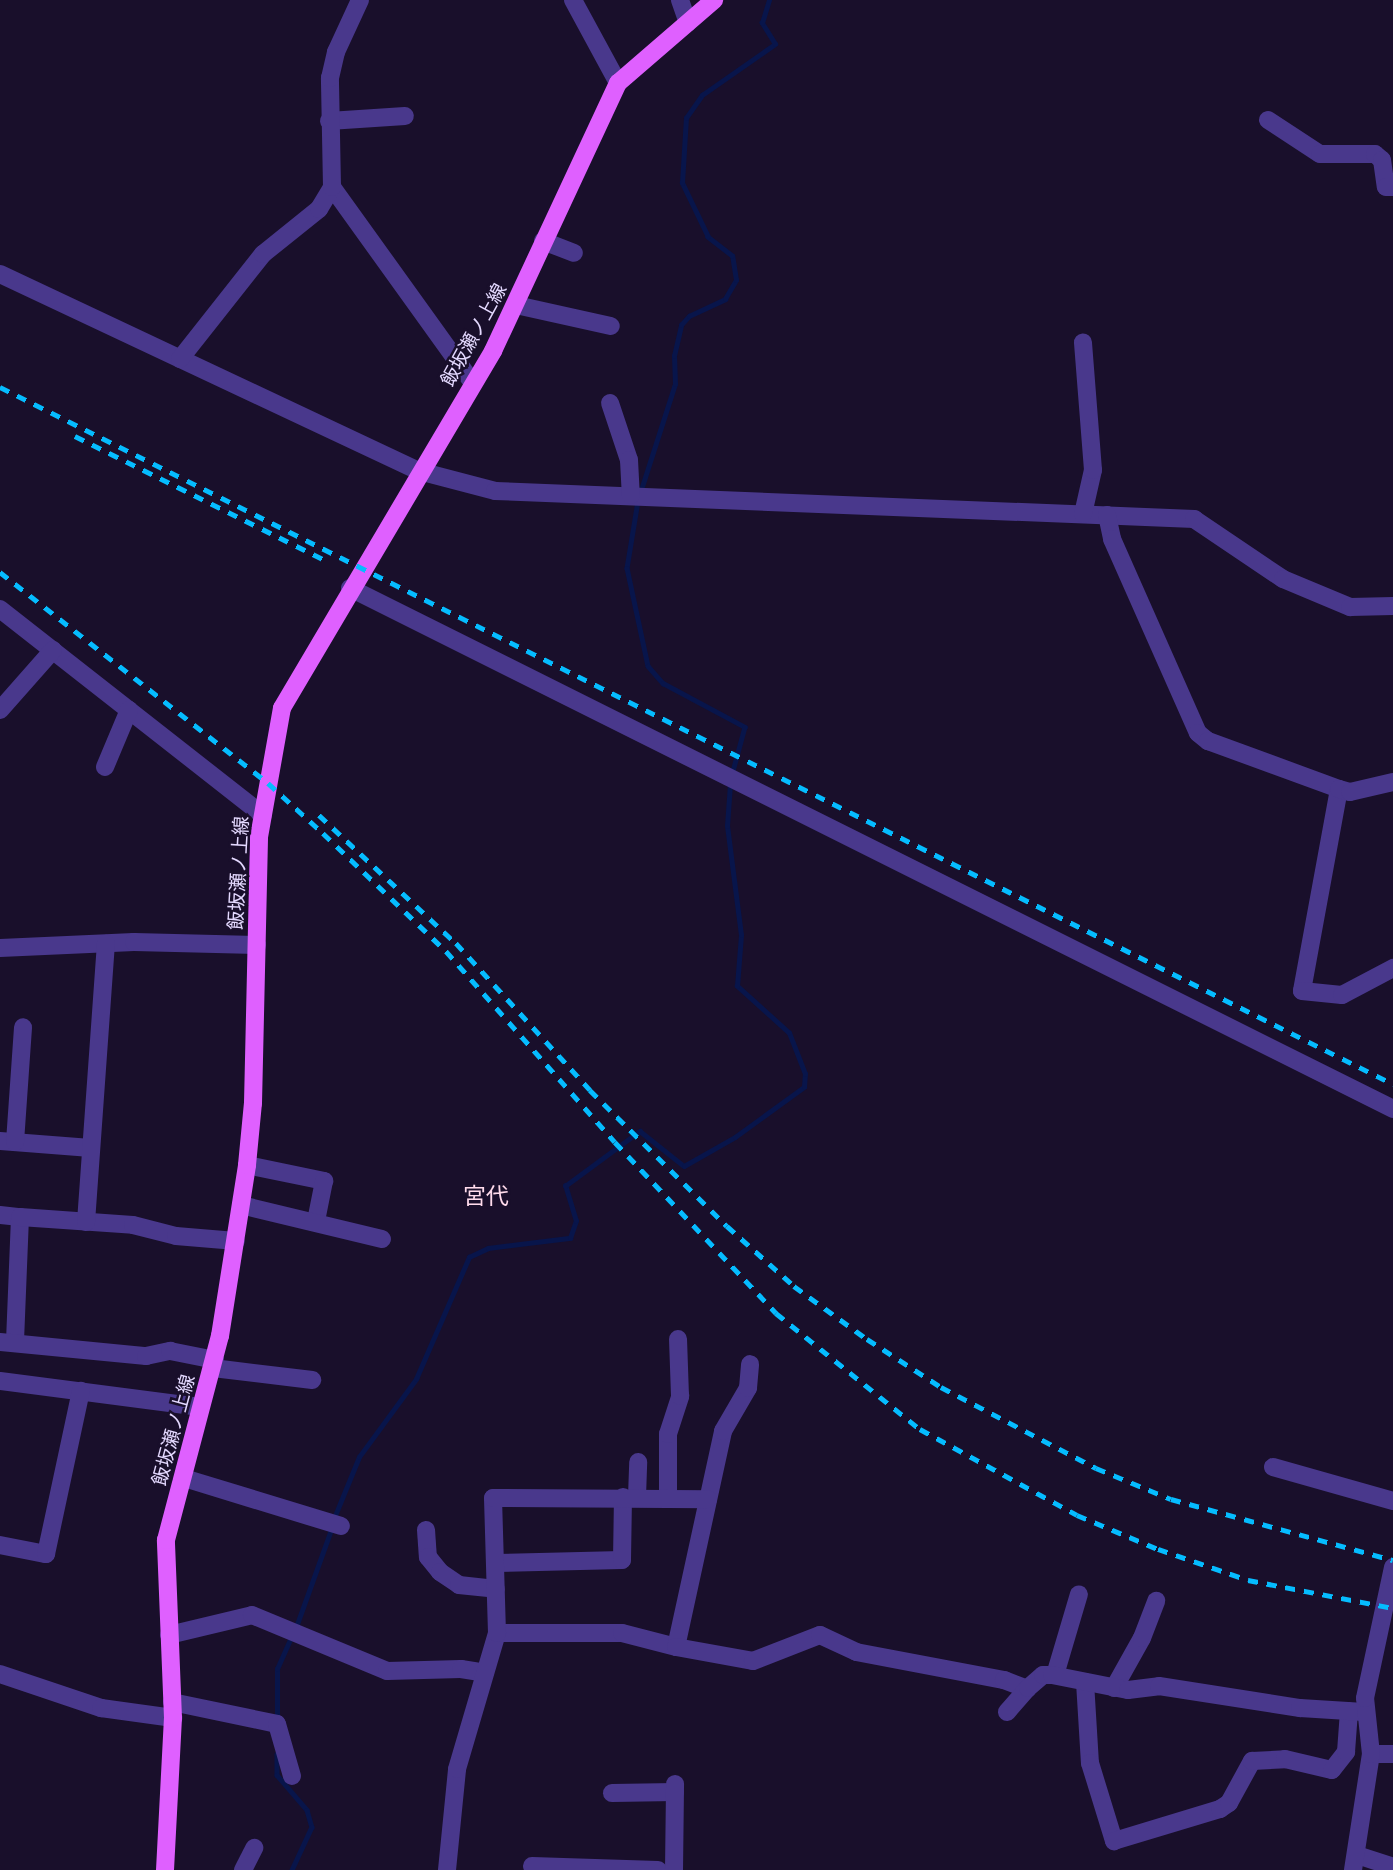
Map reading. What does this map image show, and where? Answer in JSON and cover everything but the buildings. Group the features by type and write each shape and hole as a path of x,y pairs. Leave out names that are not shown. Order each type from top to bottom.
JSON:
{"main road":[{"name":"飯坂瀬ノ上線","path":"165,1870 173,1710 166,1540 200,1407 214,1364 247,1165 263,815 282,708 516,305 543,241 618,83 714,0"}],"street":[{"path":"360,0 336,52 330,78 332,187 472,383"},
{"path":"573,0 618,83"},
{"path":"680,0 688,23"},
{"path":"329,121 405,116"},
{"path":"1268,120 1320,153 1380,157 1386,187 1393,187"},
{"path":"180,359 263,254 319,209 332,187"},
{"path":"543,241 574,253"},
{"path":"0,274 419,471 495,491 1194,519 1283,579 1350,607 1393,606"},
{"path":"516,305 611,326"},
{"path":"1083,342 1093,470 1083,514"},
{"path":"610,403 629,460 631,495"},
{"path":"1107,515 1112,539 1198,733 1208,741 1350,792 1393,782"},
{"path":"350,588 1393,1109"},
{"path":"0,609 263,815"},
{"path":"0,710 53,650"},
{"path":"0,685 20,687"},
{"path":"105,767 129,710"},
{"path":"1339,789 1302,991 1342,995 1393,968"},
{"path":"0,948 106,944 257,945"},
{"path":"86,1222 106,944"},
{"path":"23,1027 7,1142 91,1148"},
{"path":"247,1165 324,1181 316,1221"},
{"path":"241,1205 316,1221 382,1240"},
{"path":"0,1215 86,1222 236,1241"},
{"path":"20,1217 8,1342 146,1356 170,1351 214,1364 312,1380"},
{"path":"668,1496 668,1434 680,1396 678,1339"},
{"path":"676,1647 726,1423 748,1388 750,1364"},
{"path":"0,1381 200,1407"},
{"path":"0,1545 46,1554 81,1391"},
{"path":"495,1563 622,1560 630,1497 638,1462"},
{"path":"1273,1467 1393,1501"},
{"path":"184,1478 341,1526"},
{"path":"447,1870 457,1769 497,1633 494,1498 668,1496 708,1499"},
{"path":"426,1530 428,1557 440,1572 459,1585 496,1589"},
{"path":"1085,1682 1090,1763 1114,1841 1220,1809 1229,1803 1252,1761 1285,1759 1332,1770 1346,1752 1393,1567"},
{"path":"1055,1675 1079,1594"},
{"path":"1114,1688 1156,1601"},
{"path":"169,1635 252,1615 294,1630 387,1671 461,1669 485,1673"},
{"path":"497,1633 622,1633 676,1647 753,1661 820,1634 856,1652 1004,1680 1027,1689"},
{"path":"0,1674 101,1708 173,1710 277,1724 292,1776"},
{"path":"1007,1713 1043,1675 1055,1675 1114,1688 1175,1688 1356,1712"},
{"path":"1356,1712 1371,1754 1355,1862 1393,1867"},
{"path":"1371,1754 1393,1754"},
{"path":"612,1793 675,1788 674,1870"},
{"path":"243,1870 254,1848"},
{"path":"532,1866 658,1870"}],"waterway":[{"path":"640,493 675,384 674,356 681,325 689,316 725,299 736,280 732,256 708,237 682,183 686,118 702,95 775,44 762,23 769,0"},
{"path":"638,501 627,568 648,666 663,683 745,727 732,775"},
{"path":"334,1518 359,1457 416,1379 469,1257 488,1248 570,1238 576,1221 565,1186 640,1131 684,1166 735,1137 804,1087 805,1074 789,1033 737,986 741,935 727,826 730,784"},
{"path":"296,1627 332,1527"},
{"path":"277,1721 277,1669 292,1635"},
{"path":"277,1754 277,1775 307,1810 312,1827 292,1870"}],"railway":[{"path":"0,387 1393,1084"},
{"path":"75,436 329,562"},
{"path":"0,572 268,783 323,833 446,951 615,1142 776,1313 920,1429 1077,1515 1158,1549 1248,1580 1393,1608"},
{"path":"319,815 456,943 590,1090 727,1226 794,1286 867,1339 941,1387 1096,1468 1171,1499 1393,1560"}],"district":[{"name":"宮代","path":"486,1196"}]}
